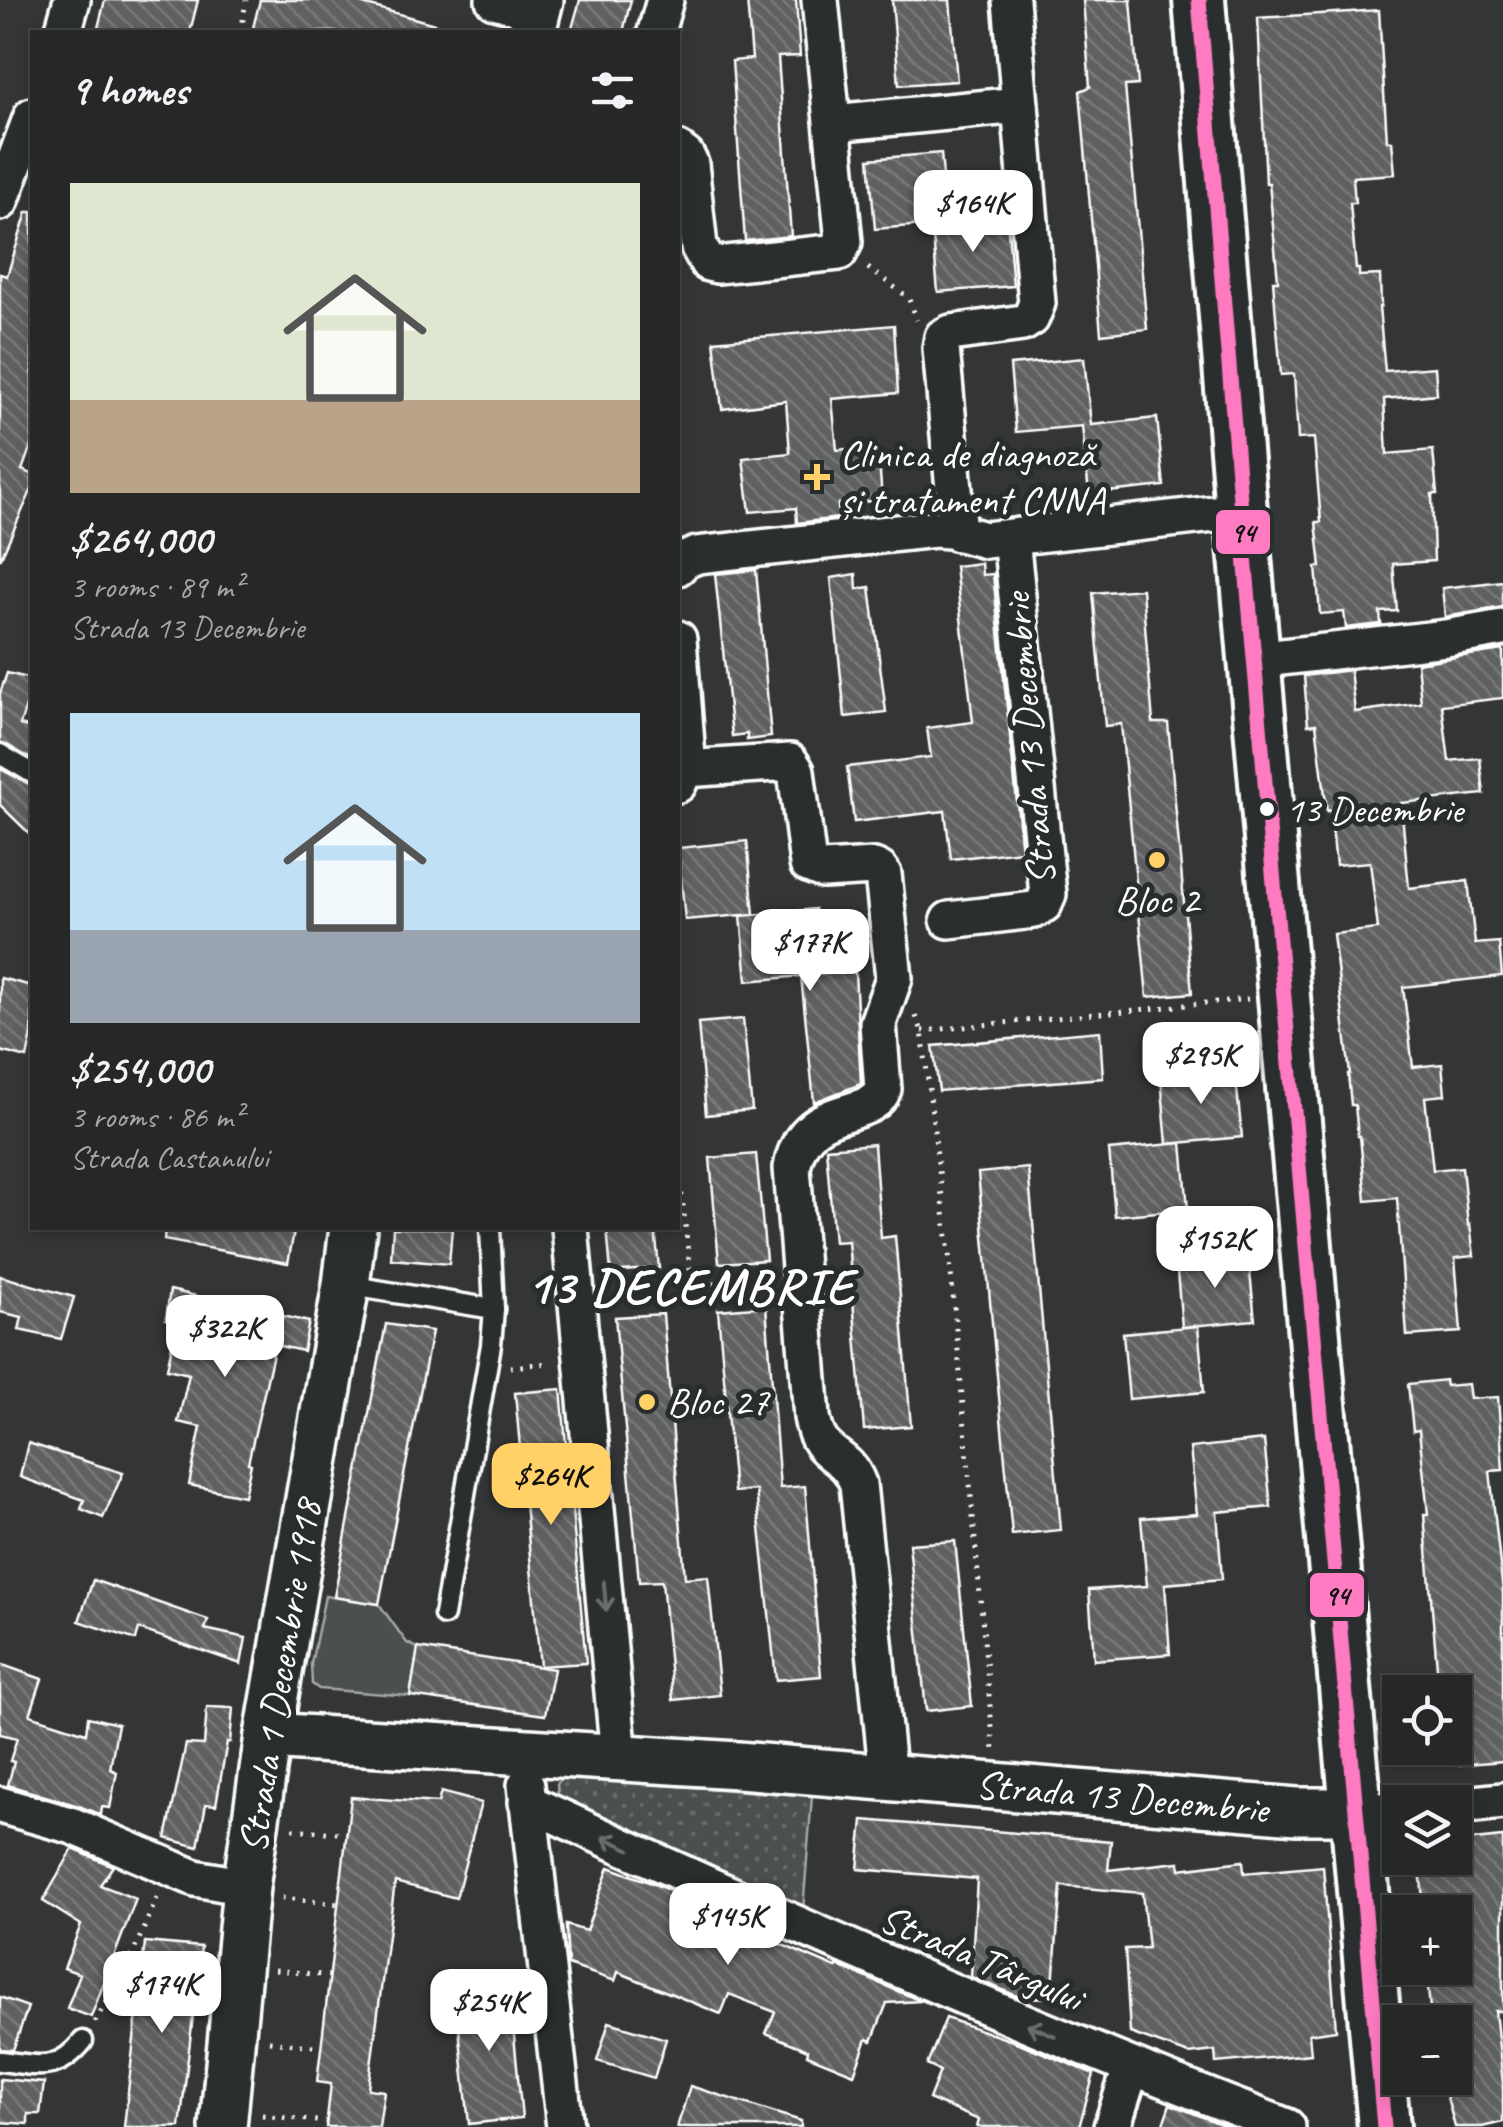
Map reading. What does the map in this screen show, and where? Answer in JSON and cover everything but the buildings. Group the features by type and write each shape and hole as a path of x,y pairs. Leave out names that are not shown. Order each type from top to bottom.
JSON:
{"main road":[{"path":"1199,0 1255,660 1378,1811 1384,2127"}],"street":[{"path":"64,30 72,0"},
{"path":"657,30 665,0"},
{"path":"680,152 690,164 699,247 708,263 836,254 842,248 820,0"},
{"path":"958,533 943,337 1023,323 1036,311 1011,0"},
{"path":"833,123 1020,105"},
{"path":"0,202 30,121"},
{"name":"Strada 13 Decembrie","path":"680,564 696,556 935,529 981,540 1241,511"},
{"name":"Strada 13 Decembrie","path":"949,920 1034,910 1044,904 1048,894 1010,538"},
{"path":"1255,660 1503,628"},
{"path":"680,663 687,748 681,776 783,761 793,764 808,864 822,870 868,866 882,872 893,969 891,988 878,1023 882,1096 872,1104 835,1115 814,1127 801,1142 792,1178 815,1435 851,1469 858,1484 888,1778"},
{"name":"Strada 1 Decembrie 1918","path":"243,2121 264,1893 268,1736 353,1230"},
{"path":"570,1230 619,1757"},
{"name":"Strada 13 Decembrie","path":"268,1736 619,1757 1297,1811 1378,1811"},
{"path":"522,1752 566,2127"},
{"path":"1472,1804 1503,1801"},
{"name":"Strada Târgului","path":"527,1802 722,1893 1131,2068 1287,2127"},
{"path":"0,1805 73,1826 170,1869 264,1893"},
{"path":"1112,2127 1131,2068"}],"lane":[{"path":"0,754 30,773"},
{"path":"444,1616 487,1369 494,1309 490,1230"},
{"path":"346,1284 494,1309"},
{"path":"0,2061 44,2066 60,2063 83,2041"}],"path":[{"path":"245,30 246,0"},
{"path":"842,248 905,295 926,331 943,337"},
{"path":"893,969 922,1030 950,1262 996,1787"},
{"path":"922,1030 1250,999"},
{"path":"680,1190 690,1268 696,1278 708,1284 802,1283"},
{"path":"487,1369 584,1360"},
{"path":"290,1829 348,1834"},
{"path":"83,2041 133,1953 170,1869"},
{"path":"264,1893 340,1904"},
{"path":"275,1970 331,1976"},
{"path":"269,2041 322,2047"},
{"path":"243,2121 326,2122"}],"shaded area":[{"path":"325,1596 379,1604 407,1643 418,1648 410,1696 319,1689 312,1684 311,1664"},
{"path":"561,1779 812,1796 803,1911 563,1802 557,1784"}],"transit line":[{"name":"94","path":"1199,0 1384,2127"}],"place":[{"name":"Clinica de diagnoză și tratament CNNA","path":"817,477"},
{"name":"13 Decembrie","path":"1267,809"},
{"name":"Bloc 2","path":"1157,860"},
{"name":"Bloc 27","path":"647,1402"}],"district":[{"name":"13 DECEMBRIE","path":"691,1286"}]}
